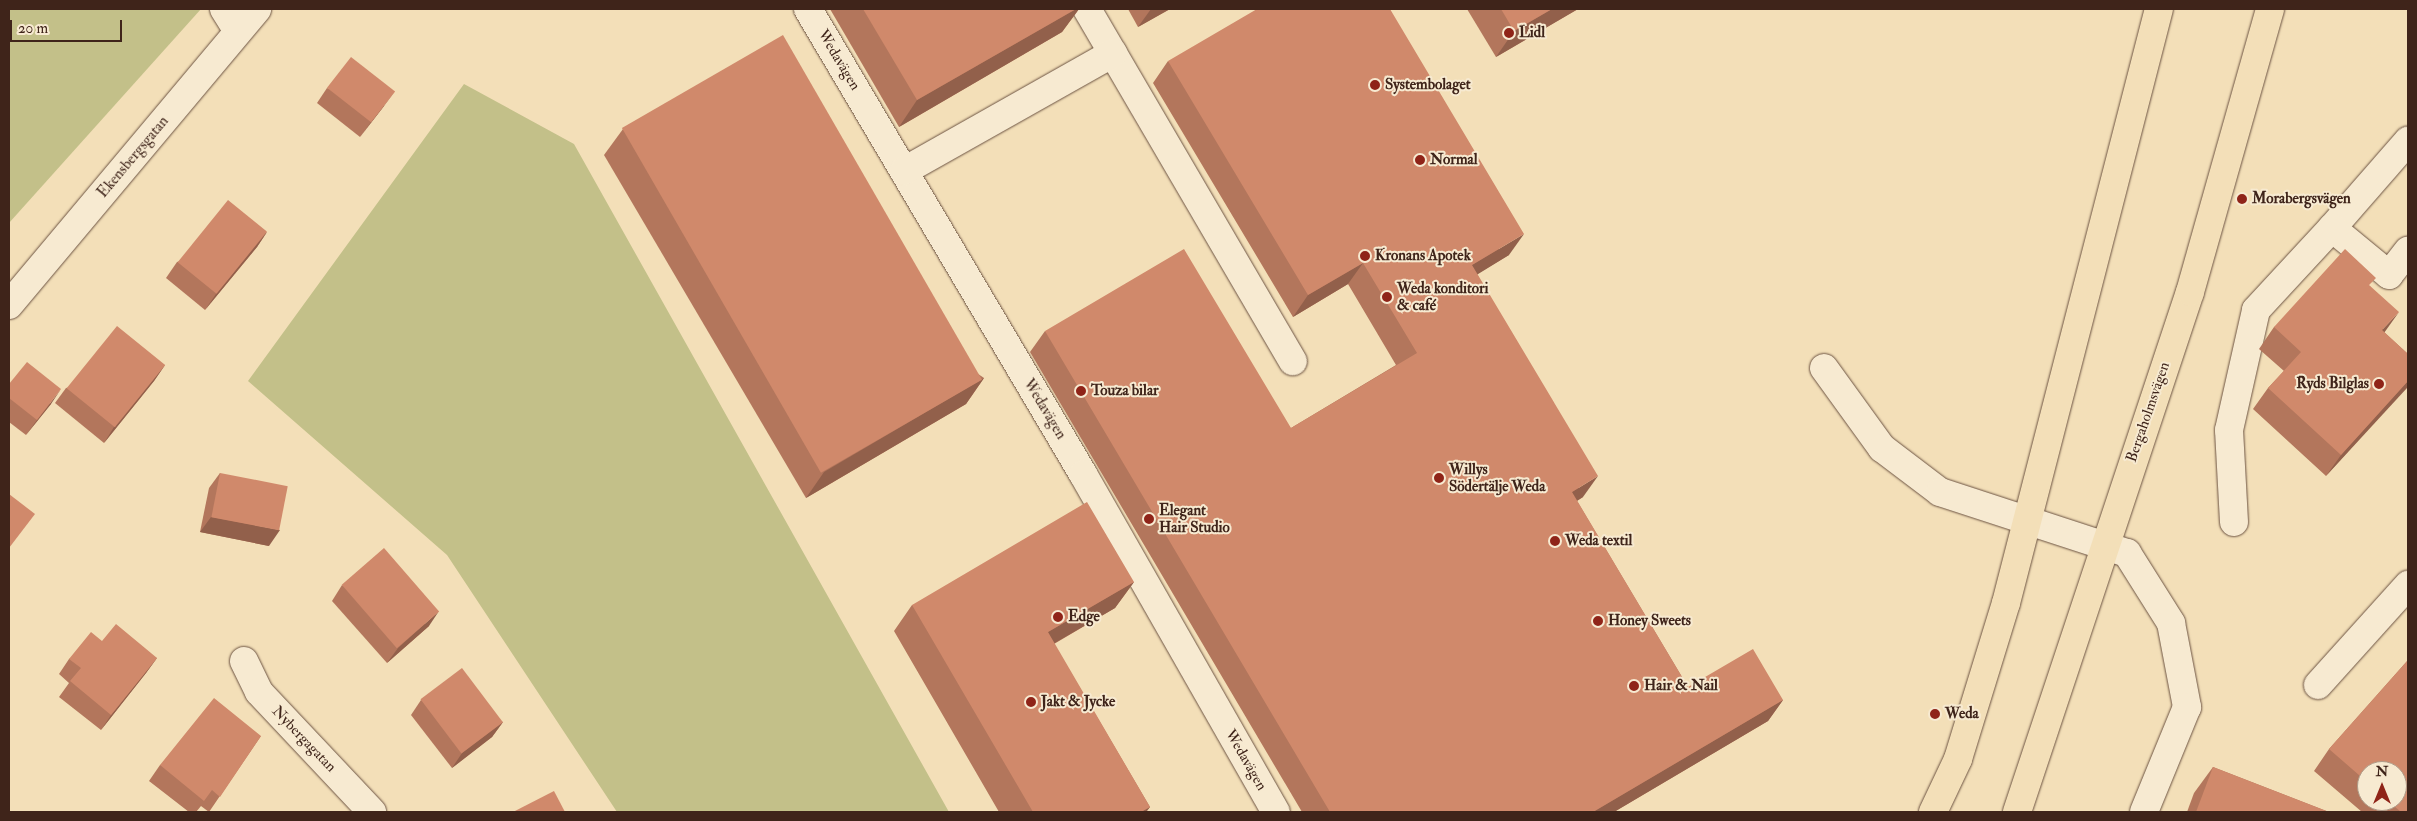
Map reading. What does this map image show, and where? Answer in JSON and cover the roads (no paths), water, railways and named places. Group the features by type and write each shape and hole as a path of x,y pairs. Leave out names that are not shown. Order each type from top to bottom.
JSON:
{"main road":[{"path":"1933,812 1958,759 2028,521 2159,9"},
{"name":"Bergaholmsvägen","path":"2017,812 2053,713 2104,544 2190,292 2270,9"}],"street":[{"name":"Ekensbergsgatan","path":"9,304 231,20 257,9"},
{"name":"Wedavägen","path":"808,9 904,170 1276,812"},
{"path":"1087,9 1293,361"},
{"path":"904,170 1113,53"},
{"path":"2234,522 2229,430 2256,310 2332,228 2408,141"},
{"path":"2332,228 2389,275 2408,251"},
{"path":"1824,368 1851,411 1907,472 1940,492 2127,553 2171,623 2187,707 2144,812"},
{"path":"2318,685 2408,585"},
{"name":"Nybergagatan","path":"244,661 259,692 372,812"}],"place":[{"name":"Lidl","path":"1509,33"},
{"name":"Systembolaget","path":"1375,85"},
{"name":"Normal","path":"1420,160"},
{"name":"Morabergsvägen","path":"2242,199"},
{"name":"Kronans Apotek","path":"1365,256"},
{"name":"Weda konditori & café","path":"1387,297"},
{"name":"Ryds Bilglas","path":"2379,384"},
{"name":"Touza bilar","path":"1081,391"},
{"name":"Willys Södertälje Weda","path":"1439,478"},
{"name":"Elegant Hair Studio","path":"1149,519"},
{"name":"Weda textil","path":"1555,541"},
{"name":"Edge","path":"1058,617"},
{"name":"Honey Sweets","path":"1598,621"},
{"name":"Hair & Nail","path":"1634,686"},
{"name":"Jakt & Jycke","path":"1031,702"},
{"name":"Weda","path":"1935,714"}]}
